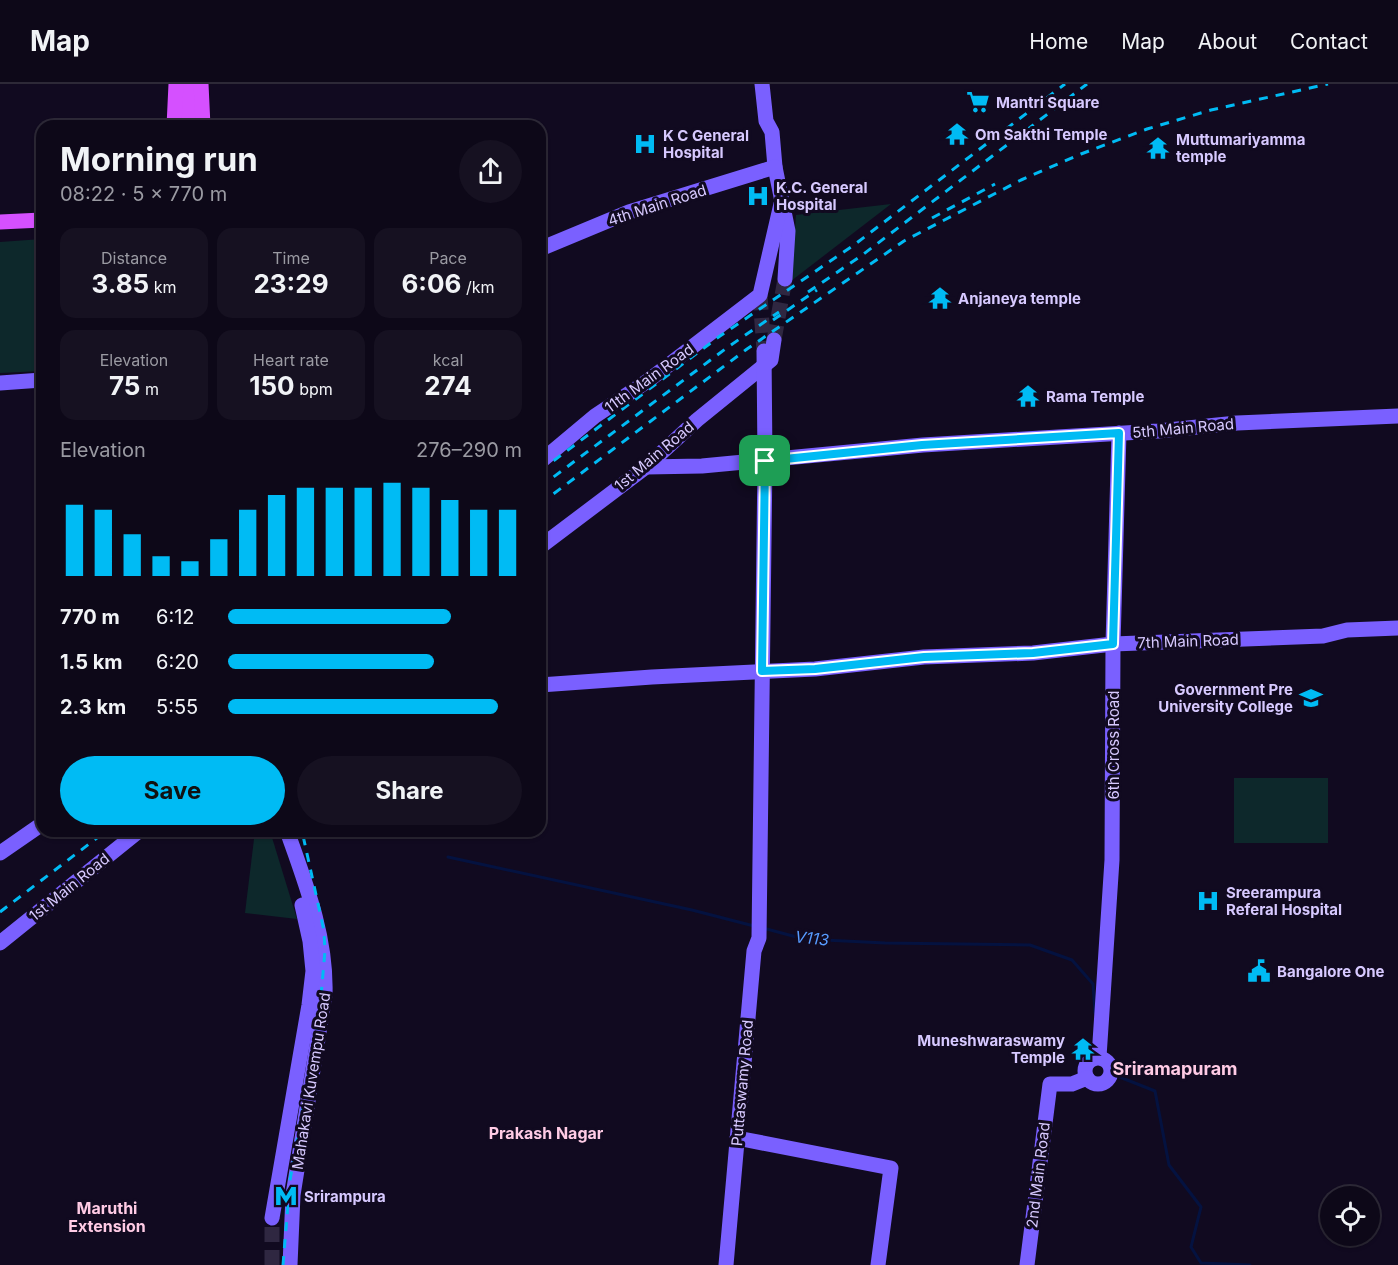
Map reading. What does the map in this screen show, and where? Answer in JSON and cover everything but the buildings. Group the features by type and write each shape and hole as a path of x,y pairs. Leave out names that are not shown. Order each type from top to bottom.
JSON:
{"main road":[{"path":"174,120 176,84"},
{"path":"187,84 189,120"},
{"path":"201,84 203,120"},
{"path":"210,84 212,120"},
{"path":"0,222 36,220"}],"street":[{"path":"762,84 766,121 772,132 775,167 788,231 785,279"},
{"path":"772,84 776,123 772,132"},
{"name":"4th Main Road","path":"546,247 629,212 775,167"},
{"name":"11th Main Road","path":"546,457 596,416 649,380 760,295 782,204"},
{"name":"1st Main Road","path":"546,542 646,467 769,354 765,461"},
{"path":"0,383 36,380"},
{"name":"5th Main Road","path":"646,467 702,466 922,445 1237,423 1398,416"},
{"name":"6th Cross Road","path":"1099,1057 1112,860 1113,644 1119,433"},
{"path":"762,671 765,461"},
{"name":"7th Main Road","path":"546,685 815,669 924,657 1033,653 1113,644 1323,636 1347,630 1398,627"},
{"name":"Puttaswamy Road","path":"726,1265 754,951 759,938 762,671"},
{"path":"0,853 7,843 36,827"},
{"name":"1st Main Road","path":"0,943 132,837"},
{"name":"Mahakavi Kuvempu Road","path":"272,1218 313,971 310,941 302,904 280,837"},
{"name":"Mahakavi Kuvempu Road","path":"289,837 322,941 326,976 326,995 293,1195 290,1265"},
{"path":"1103,1058 1109,1064 1111,1073 1103,1083 1090,1082 1087,1078 1085,1066 1091,1059 1103,1058"},
{"name":"2nd Main Road","path":"1027,1265 1050,1084 1072,1084 1087,1078"},
{"path":"737,1138 891,1168 878,1265"}],"green space":[{"path":"891,204 791,281 796,215"},
{"path":"36,239 36,371 0,373 0,242"},
{"path":"1234,778 1328,778 1328,843 1234,843"},
{"path":"254,837 272,837 297,919 245,913"}],"waterway":[{"name":"V113","path":"448,857 692,910 754,926"},
{"name":"V113","path":"763,928 804,939 885,943 1030,945 1072,960 1093,984 1095,1013"},
{"name":"V113","path":"1111,1072 1155,1091 1169,1165 1201,1207 1191,1247 1201,1263 1250,1265"}],"tunnel":[{"path":"774,340 785,279"},
{"path":"760,295 764,351"},
{"path":"272,1218 272,1265"}],"railway":[{"path":"546,466 720,336 854,245 1065,84"},
{"path":"808,292 861,256 1087,84"},
{"path":"546,500 747,349 904,241 1021,180 1147,129 1211,110 1328,84"},
{"path":"932,218 995,184"},
{"path":"773,320 817,290"},
{"path":"546,483 728,347 779,312"},
{"path":"0,912 98,837"},
{"path":"283,1265 290,1180 319,1018 325,951 324,931 303,837"}],"place":[{"name":"Mantri Square","path":"978,102"},
{"name":"Om Sakthi Temple","path":"957,134"},
{"name":"K C General Hospital","path":"645,144"},
{"name":"Muttumariyamma temple","path":"1158,148"},
{"name":"K.C. General Hospital","path":"758,196"},
{"name":"Anjaneya temple","path":"940,298"},
{"name":"Rama Temple","path":"1028,396"},
{"name":"Government Pre University College","path":"1311,698"},
{"name":"Sreerampura Referal Hospital","path":"1208,901"},
{"name":"Bangalore One","path":"1259,971"},
{"name":"Muneshwaraswamy Temple","path":"1083,1049"},
{"name":"Srirampura","path":"286,1196"}],"district":[{"name":"Sriramapuram","path":"1175,1068"},
{"name":"Prakash Nagar","path":"546,1133"},
{"name":"Maruthi Extension","path":"107,1217"}],"route":[{"path":"1119,433 1113,644 1033,653 924,657 815,669 762,671 765,461 922,445 1119,433"}]}
